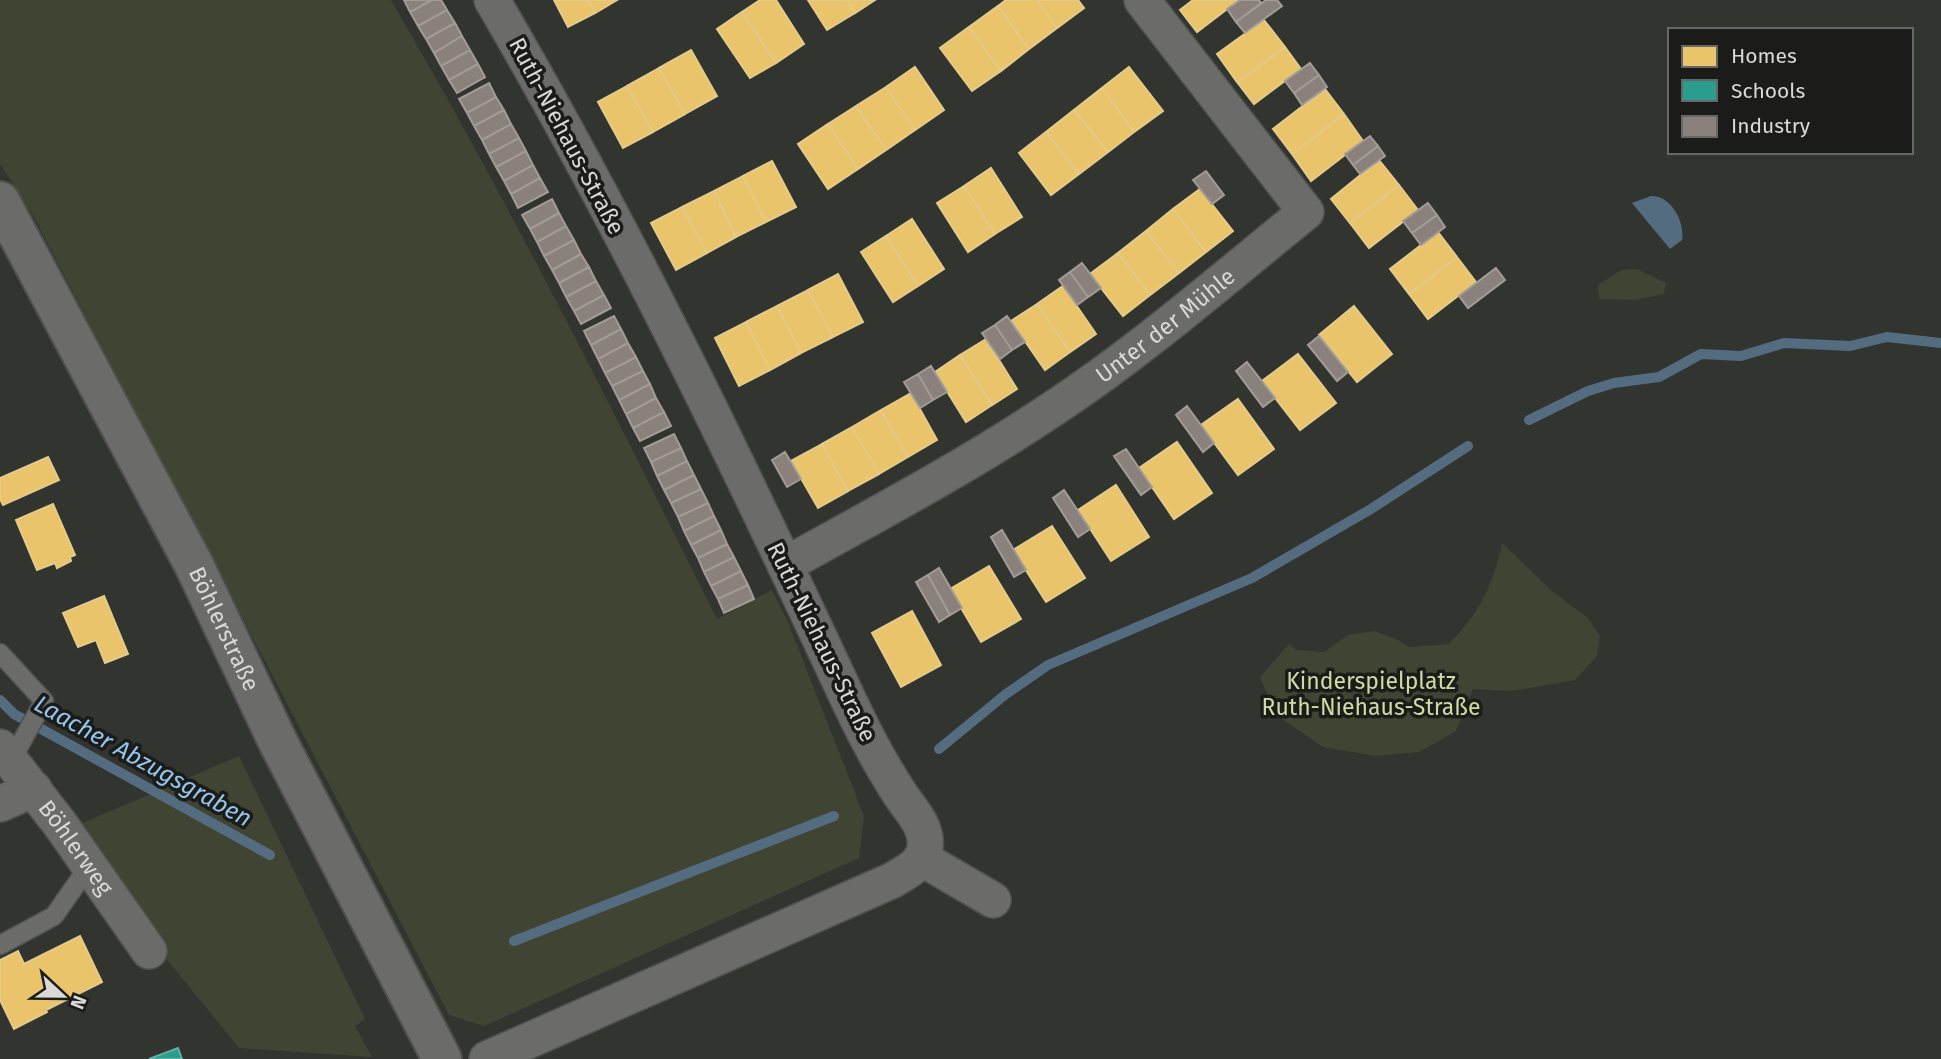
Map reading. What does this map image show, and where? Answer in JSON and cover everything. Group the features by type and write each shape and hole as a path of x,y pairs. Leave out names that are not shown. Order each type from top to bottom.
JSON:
{"street":[{"name":"Ruth-Niehaus-Straße","path":"492,0 646,282 858,720 899,793 916,816 923,831 925,847 921,858"},
{"name":"Unter der Mühle","path":"785,565 948,474 1050,411 1112,368 1306,212 1142,0"},
{"name":"Böhlerstraße","path":"0,201 194,565 278,743 442,1059"},
{"name":"Böhlerweg","path":"12,748 34,789 149,951"},
{"path":"0,804 34,789"},
{"path":"487,1059 893,880 915,867 921,858 993,900"}],"lane":[{"path":"0,653 44,701 12,748"},
{"path":"0,945 54,916 89,866"}],"green space":[{"path":"0,0 391,0 519,230 717,619 772,590 788,622 864,816 859,858 484,1026 449,1015 35,219 0,164"},
{"path":"1637,269 1666,283 1664,294 1635,300 1599,299 1598,285 1621,270"},
{"name":"Kinderspielplatz Ruth-Niehaus-Straße","path":"1502,543 1552,591 1588,618 1600,636 1597,656 1575,680 1512,691 1473,689 1456,731 1419,752 1375,756 1323,747 1275,714 1260,677 1289,644 1296,650 1324,652 1348,635 1374,631 1409,647 1449,644 1477,610 1494,573"},
{"path":"239,756 365,1019 355,1026 372,1057 239,1048 155,945 71,828"}],"water":[{"path":"1651,196 1665,200 1679,218 1682,240 1670,249 1632,203"}],"building: Homes":[{"path":"554,0 588,0 595,13 568,27"},
{"path":"588,0 617,0 595,13"},
{"path":"760,0 776,0 804,44 776,63 742,12"},
{"path":"808,0 847,0 855,13 827,30"},
{"path":"847,0 875,0 855,13"},
{"path":"1006,0 1037,0 1057,28 1029,49 998,6"},
{"path":"1037,0 1078,0 1084,8 1057,28"},
{"path":"1193,0 1239,0 1197,32 1180,10"},
{"path":"998,6 1029,49 1001,71 969,27"},
{"path":"742,12 776,63 750,78 717,29"},
{"path":"1264,20 1285,47 1237,82 1217,54"},
{"path":"969,27 1001,71 972,91 940,48"},
{"path":"1285,47 1301,69 1254,104 1237,82"},
{"path":"691,50 717,96 685,114 659,68"},
{"path":"915,67 944,110 915,130 886,87"},
{"path":"1129,67 1163,111 1134,132 1102,88"},
{"path":"659,68 685,114 653,132 627,86"},
{"path":"627,86 653,132 623,148 598,102"},
{"path":"886,87 915,130 886,150 856,106"},
{"path":"1102,88 1134,132 1108,152 1074,110"},
{"path":"1325,89 1344,114 1292,154 1273,129"},
{"path":"856,106 886,150 858,169 828,124"},
{"path":"1074,110 1108,152 1079,174 1046,132"},
{"path":"1344,114 1363,141 1311,181 1292,154"},
{"path":"828,124 858,169 828,189 798,144"},
{"path":"1046,132 1079,174 1051,195 1019,153"},
{"path":"1379,160 1399,185 1350,223 1331,199"},
{"path":"772,161 796,207 766,222 743,176"},
{"path":"991,168 1022,217 995,234 964,186"},
{"path":"743,176 766,222 736,237 714,191"},
{"path":"1399,185 1418,210 1369,248 1350,223"},
{"path":"964,186 995,234 968,252 937,203"},
{"path":"1200,189 1233,231 1206,252 1173,209"},
{"path":"714,191 736,237 707,253 682,207"},
{"path":"682,207 707,253 676,270 651,223"},
{"path":"1173,209 1206,252 1179,273 1146,231"},
{"path":"912,219 944,269 918,286 886,236"},
{"path":"1146,231 1179,273 1150,295 1118,253"},
{"path":"1438,232 1457,257 1409,294 1390,269"},
{"path":"886,236 918,286 893,302 861,252"},
{"path":"1118,253 1150,295 1123,316 1090,274"},
{"path":"1457,257 1476,282 1428,319 1409,294"},
{"path":"838,274 863,322 833,337 808,290"},
{"path":"1063,286 1096,334 1070,352 1037,304"},
{"path":"808,290 833,337 801,353 777,306"},
{"path":"1037,304 1070,352 1045,370 1011,321"},
{"path":"777,306 801,353 770,370 746,322"},
{"path":"1354,306 1392,354 1357,382 1319,335"},
{"path":"746,322 770,370 739,386 715,338"},
{"path":"986,339 1017,389 992,405 960,355"},
{"path":"1298,354 1336,403 1300,430 1262,381"},
{"path":"960,355 992,405 966,422 935,372"},
{"path":"911,393 937,440 908,457 881,410"},
{"path":"1238,399 1274,449 1238,475 1201,425"},
{"path":"881,410 908,457 879,474 852,427"},
{"path":"852,427 879,474 848,491 822,444"},
{"path":"1177,442 1212,493 1174,519 1139,468"},
{"path":"822,444 848,491 818,508 791,461"},
{"path":"48,457 59,480 3,505 0,499 0,478"},
{"path":"1116,485 1149,537 1111,561 1078,510"},
{"path":"53,504 75,555 70,557 71,561 57,568 55,563 37,570 16,520"},
{"path":"1052,526 1085,578 1046,602 1013,550"},
{"path":"989,566 1021,619 981,642 950,589"},
{"path":"104,596 128,654 105,663 96,640 78,647 63,613"},
{"path":"912,611 941,665 901,687 872,633"},
{"path":"80,936 102,982 14,1029 0,1000 0,960 18,951 24,964"}],"building: Schools":[{"path":"178,1048 182,1059 149,1059"}],"building: Industry":[{"path":"404,0 432,0 410,12"},
{"path":"432,0 441,0 447,10 418,26 410,12"},
{"path":"1240,0 1259,0 1261,3 1236,22 1227,9"},
{"path":"1266,0 1277,0 1282,6 1245,33 1236,22"},
{"path":"447,10 455,23 426,39 418,26"},
{"path":"455,23 462,36 434,53 426,39"},
{"path":"462,36 470,50 441,66 434,53"},
{"path":"470,50 478,64 449,80 441,66"},
{"path":"1310,63 1319,75 1294,93 1285,81"},
{"path":"478,64 485,77 457,93 449,80"},
{"path":"1319,75 1327,87 1302,105 1294,93"},
{"path":"489,83 496,97 467,113 459,99"},
{"path":"496,97 504,110 474,126 467,113"},
{"path":"504,110 511,124 482,140 474,126"},
{"path":"511,124 519,138 489,154 482,140"},
{"path":"1370,136 1378,146 1353,165 1345,154"},
{"path":"519,138 526,151 496,167 489,154"},
{"path":"1378,146 1385,156 1360,174 1353,165"},
{"path":"526,151 533,165 504,181 496,167"},
{"path":"533,165 540,178 511,194 504,181"},
{"path":"1206,171 1224,195 1212,204 1193,180"},
{"path":"540,178 548,192 518,208 511,194"},
{"path":"552,199 559,213 530,229 522,215"},
{"path":"1428,203 1437,215 1412,233 1403,221"},
{"path":"559,213 566,226 537,242 530,229"},
{"path":"1437,215 1445,227 1421,245 1412,233"},
{"path":"566,226 574,240 544,256 537,242"},
{"path":"574,240 581,254 552,270 544,256"},
{"path":"581,254 589,267 559,283 552,270"},
{"path":"1082,263 1101,288 1088,297 1070,272"},
{"path":"589,267 596,281 566,297 559,283"},
{"path":"1496,268 1505,280 1468,308 1459,296"},
{"path":"1070,272 1088,297 1077,305 1059,280"},
{"path":"596,281 604,295 574,311 566,297"},
{"path":"604,295 611,308 581,324 574,311"},
{"path":"614,316 621,329 591,345 584,331"},
{"path":"1007,316 1025,342 1012,350 995,325"},
{"path":"995,325 1012,350 1000,359 982,333"},
{"path":"621,329 628,343 598,359 591,345"},
{"path":"1319,336 1348,372 1337,381 1308,345"},
{"path":"628,343 636,357 605,373 598,359"},
{"path":"636,357 643,371 612,386 605,373"},
{"path":"1247,362 1275,398 1263,407 1236,371"},
{"path":"931,366 947,392 933,400 918,374"},
{"path":"643,371 650,384 619,400 612,386"},
{"path":"918,374 933,400 920,408 904,382"},
{"path":"650,384 656,398 626,414 619,400"},
{"path":"656,398 664,412 633,428 626,414"},
{"path":"1187,406 1214,443 1203,452 1176,415"},
{"path":"664,412 671,426 640,441 633,428"},
{"path":"674,434 681,448 651,462 644,448"},
{"path":"681,448 687,461 657,476 651,462"},
{"path":"1126,449 1152,487 1141,495 1114,456"},
{"path":"785,452 801,479 787,487 772,460"},
{"path":"687,461 694,475 664,490 657,476"},
{"path":"694,475 701,489 671,503 664,490"},
{"path":"701,489 708,503 678,517 671,503"},
{"path":"1064,490 1090,529 1078,537 1053,498"},
{"path":"708,503 714,516 684,531 678,517"},
{"path":"714,516 721,530 691,545 684,531"},
{"path":"721,530 727,544 698,558 691,545"},
{"path":"1002,530 1026,570 1014,577 991,537"},
{"path":"727,544 734,557 704,572 698,558"},
{"path":"734,557 741,571 711,586 704,572"},
{"path":"939,568 962,608 950,615 928,575"},
{"path":"741,571 748,585 718,599 711,586"},
{"path":"928,575 950,615 939,622 916,582"},
{"path":"748,585 754,599 724,613 718,599"}],"waterway":[{"path":"1529,420 1588,391 1614,383 1659,377 1701,354 1741,356 1784,343 1850,346 1887,337 1941,343"},
{"path":"939,749 1006,694 1048,665 1252,578 1371,509 1468,446"},
{"name":"Laacher Abzugsgraben","path":"0,700 14,714 270,855"},
{"path":"514,941 834,816"}]}
